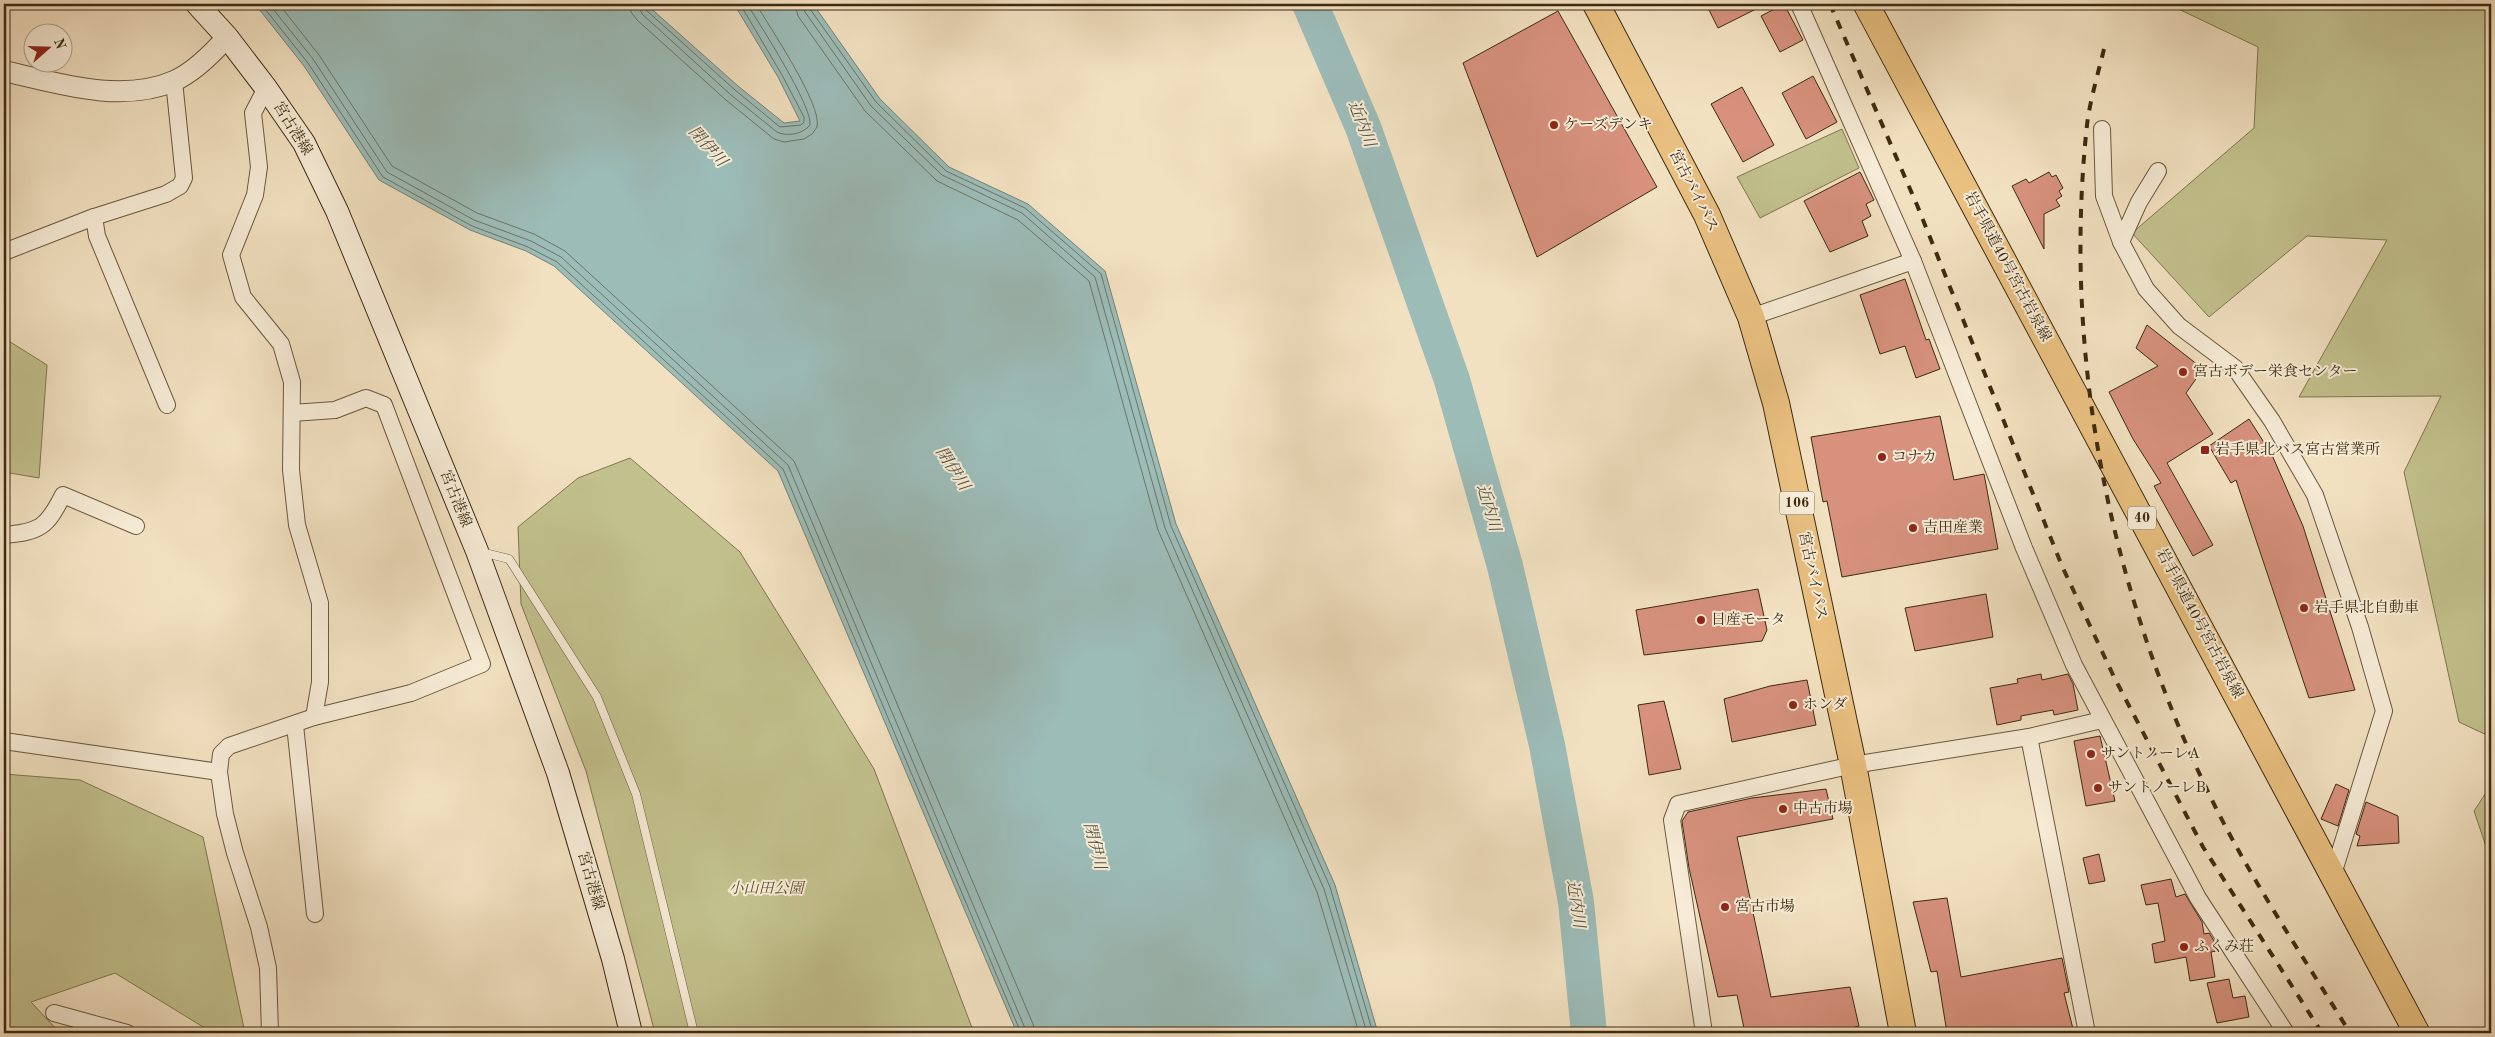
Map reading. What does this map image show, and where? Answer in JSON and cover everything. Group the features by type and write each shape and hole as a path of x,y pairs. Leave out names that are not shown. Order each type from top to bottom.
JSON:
{"highway":[{"name":"宮古バイパス","path":"1596,4 1707,215 1751,317 1776,403 1853,766 1904,1033"}],"main road":[{"name":"宮古港線","path":"196,4 227,37 266,88 304,143 337,211 477,551 558,773 613,959 631,1033"},
{"name":"岩手県道40号宮古岩泉線","path":"1866,4 2417,1033"}],"street":[{"path":"1799,4 1913,261 2024,548 2074,665 2198,898 2286,1033"},
{"path":"4,71 83,89 136,90 174,81 210,57 227,37"},
{"path":"4,252 94,217 166,194 180,186 184,178 174,81"},
{"path":"266,88 254,112 259,166 255,195 231,255 243,297 280,344 292,382 291,470 297,525 320,603 320,682 314,717"},
{"path":"2102,129 2104,196 2121,242 2146,289 2179,326 2235,368 2272,421 2315,495 2356,618 2384,711 2333,874"},
{"path":"2121,242 2139,202 2158,172"},
{"path":"94,217 96,236 167,405"},
{"path":"1751,317 1913,261"},
{"path":"270,1033 268,968 259,927 235,853 225,814 219,772 221,754 229,746 314,717 412,693 482,664 384,405 366,398 335,410 292,414"},
{"path":"4,535 22,534 38,528 51,519 63,495 136,526"},
{"path":"1704,1033 1672,820 1678,804 1853,766 2029,737 2102,720"},
{"path":"295,725 316,914"},
{"path":"2029,737 2087,1033"},
{"path":"4,742 219,772"},
{"path":"54,1013 127,1033"}],"lane":[{"path":"477,551 509,559 597,697 636,794 694,1033"}],"green space":[{"path":"2168,4 2491,4 2491,737 2459,722 2404,472 2441,396 2299,397 2387,240 2307,236 2209,317 2132,233 2254,128 2258,47"},
{"path":"1842,129 1859,168 1760,218 1737,177"},
{"path":"4,338 47,365 39,478 4,472"},
{"name":"小山田公園","path":"630,458 740,552 874,769 974,1033 655,1033 586,771 521,604 518,527 578,478"},
{"path":"4,774 80,780 203,837 245,1033 213,1033 115,973 31,1002 60,1033 4,1033"},
{"path":"2491,785 2491,861 2474,811"}],"water":[{"name":"閉伊川","path":"255,4 646,4 738,86 784,123 800,121 778,77 734,4 813,4 880,99 949,167 1028,204 1105,271 1176,524 1335,885 1378,1033 1017,1033 778,471 554,266 526,251 470,230 379,180 304,66"}],"building":[{"path":"1706,4 1766,4 1718,28"},
{"path":"1784,4 1803,40 1780,52 1761,16"},
{"name":"ケーズデンキ","path":"1558,11 1657,187 1537,257 1463,63"},
{"path":"1813,76 1837,122 1806,139 1782,93"},
{"path":"1742,87 1774,145 1743,162 1711,104"},
{"path":"1860,172 1874,200 1866,204 1871,216 1862,221 1868,236 1830,252 1804,201"},
{"path":"2049,172 2052,177 2056,175 2063,188 2059,191 2062,196 2056,200 2060,206 2044,214 2044,249 2012,186 2026,179 2029,183"},
{"path":"1905,279 1926,340 1929,339 1940,369 1916,378 1905,346 1880,354 1860,295"},
{"path":"2147,325 2203,369 2186,393 2213,434 2167,463 2213,545 2193,556 2154,486 2161,483 2133,439 2109,392 2158,366 2136,348"},
{"path":"1940,416 1954,480 1984,474 1998,549 1842,577 1827,501 1823,502 1811,437"},
{"name":"岩手県北自動車","path":"2249,419 2272,455 2303,526 2355,690 2309,698 2236,480 2231,483 2209,446"},
{"name":"日産モータ","path":"1758,589 1767,630 1762,641 1644,655 1636,610"},
{"path":"1986,594 1993,637 1915,651 1905,608"},
{"path":"2041,674 2042,680 2068,674 2073,684 2078,710 2054,715 2053,710 2021,716 2021,720 1997,725 1990,688 2018,683 2017,679"},
{"path":"1807,680 1816,725 1732,742 1724,699 1770,686"},
{"path":"1664,701 1681,769 1649,775 1638,705"},
{"path":"2100,736 2115,801 2086,806 2074,741"},
{"path":"2336,784 2349,790 2338,826 2321,819"},
{"path":"1826,789 1833,819 1737,837 1771,997 1850,987 1859,1026 1855,1027 1856,1033 1745,1033 1737,995 1718,997 1689,868 1682,821 1688,812 1752,798"},
{"path":"2366,802 2398,816 2399,843 2357,846 2360,836 2356,834"},
{"path":"2099,854 2105,881 2089,884 2083,858"},
{"path":"2171,879 2176,897 2185,894 2202,922 2204,934 2209,933 2214,941 2216,951 2211,952 2215,977 2190,981 2186,957 2155,963 2152,944 2165,941 2158,903 2146,905 2141,885"},
{"path":"1947,898 1961,977 2062,958 2069,992 2064,993 2074,1033 1947,1033 1937,971 1931,972 1913,902"},
{"path":"2229,979 2233,998 2245,996 2249,1017 2217,1023 2207,983"}],"waterway":[{"name":"近内川","path":"1310,4 1363,127 1452,380 1505,566 1547,745 1576,902 1589,1033"}],"railway":[{"path":"1830,4 1917,205 2062,566 2114,677 2203,847 2322,1033"},
{"path":"2104,49 2087,125 2081,211 2082,298 2089,384 2102,470 2121,555 2146,638 2176,719 2211,798 2260,888 2350,1033"}],"place":[{"name":"ケーズデンキ","path":"1554,125"},
{"name":"宮古ボデー栄食センター","path":"2183,372"},
{"name":"岩手県北バス宮古営業所","path":"2205,450"},
{"name":"コナカ","path":"1882,457"},
{"name":"吉田産業","path":"1913,528"},
{"name":"岩手県北自動車","path":"2304,608"},
{"name":"日産モータ","path":"1701,620"},
{"name":"ホンダ","path":"1793,705"},
{"name":"サントノーレA","path":"2091,754"},
{"name":"サントノーレB","path":"2098,788"},
{"name":"中古市場","path":"1783,809"},
{"name":"宮古市場","path":"1725,907"},
{"name":"ふくみ荘","path":"2184,947"}]}
